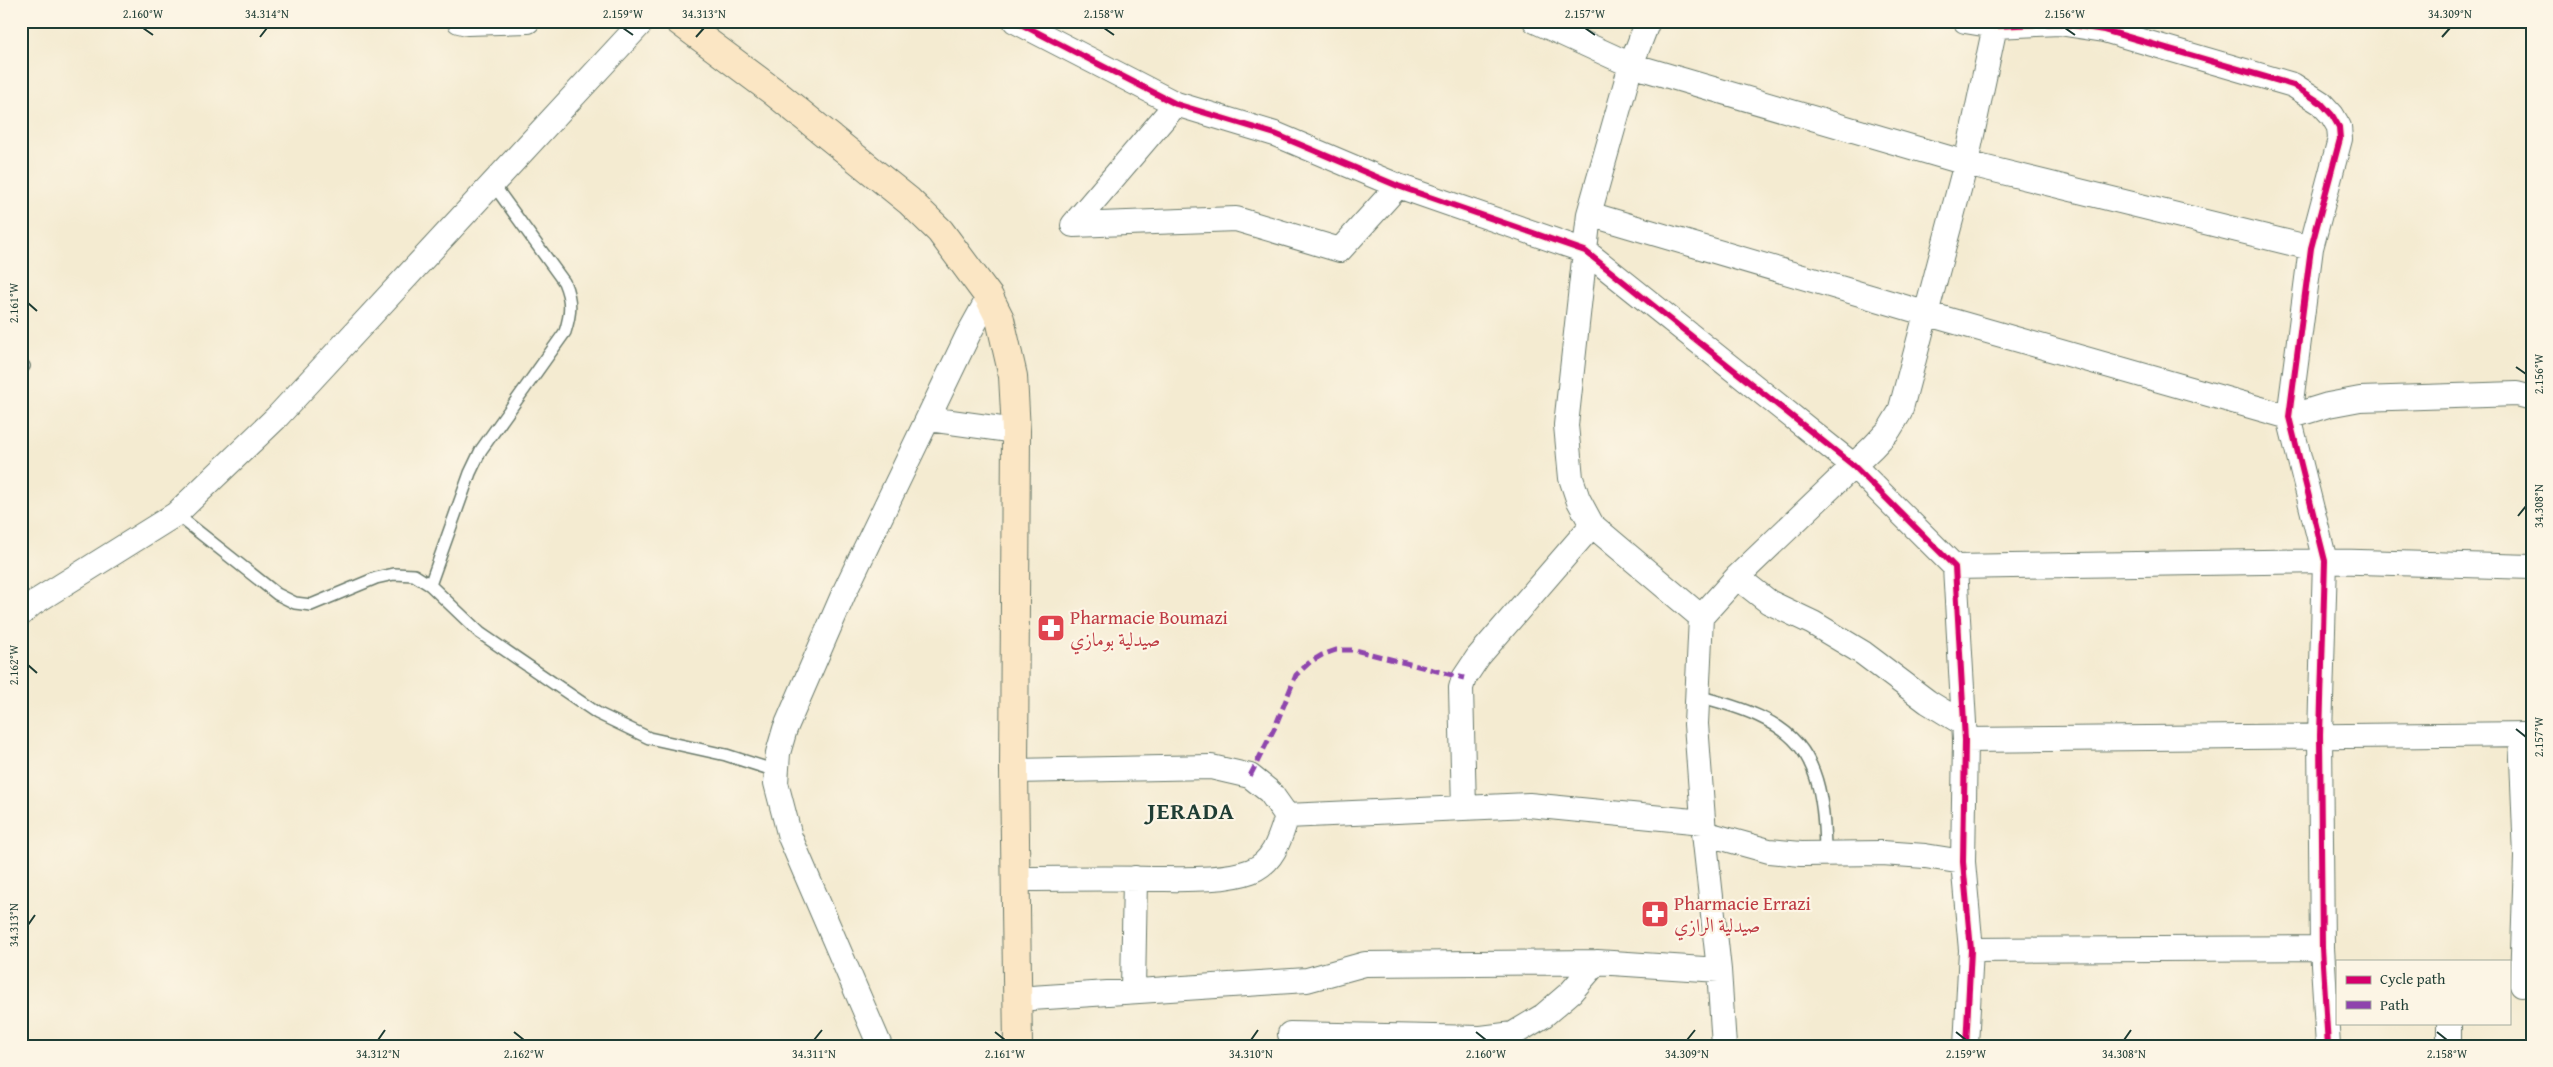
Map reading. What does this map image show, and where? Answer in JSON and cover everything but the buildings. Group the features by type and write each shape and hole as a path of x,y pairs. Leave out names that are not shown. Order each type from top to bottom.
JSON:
{"main road":[{"path":"679,21 774,92 909,201 940,231 989,297 1000,319 1013,376 1016,431 1014,771 1018,1046"}],"street":[{"path":"459,21 467,23 528,21"},
{"path":"21,614 32,604 176,514 276,418 643,21"},
{"path":"1015,21 1176,104 1275,134 1398,186 1585,251 1854,466 1955,567 1965,732 1963,862 1971,950 1966,1046"},
{"path":"1535,21 1631,65 1966,163 2311,248"},
{"path":"1648,21 1631,65 1589,214 1566,425 1571,478 1578,499 1592,525 1701,617"},
{"path":"1965,21 1995,26 2026,23 2059,23 2104,30 2293,85 2321,104 2339,127 2340,139 2311,248 2289,417 2324,561 2320,735 2322,948 2328,1046"},
{"path":"1724,1046 1719,970 1703,828 1696,724 1701,617 1738,577 1889,430 1900,412 1928,314 1966,163 1995,26"},
{"path":"1176,104 1073,225 1236,220 1340,250 1398,186"},
{"path":"1589,214 1928,314 2289,417 2328,405 2360,399 2517,394 2532,398"},
{"path":"880,1046 790,837 776,783 778,753 785,729 844,593 968,335 989,297"},
{"path":"929,419 1016,431"},
{"path":"1464,808 1460,699 1464,678 1478,657 1592,525"},
{"path":"1955,567 2324,561 2532,567"},
{"path":"1738,577 1769,602 1813,623 1863,653 1965,732 2320,735 2526,734 2526,857 2521,985"},
{"path":"1014,771 1212,767 1250,776 1270,792 1287,816"},
{"path":"1287,816 1529,806 1703,828 1769,852 1925,856 1963,862"},
{"path":"1015,878 1135,878 1230,875 1252,871 1276,849 1287,816"},
{"path":"1134,990 1135,878"},
{"path":"1971,950 2322,948"},
{"path":"1016,999 1307,980 1365,964 1596,962 1719,970"},
{"path":"1290,1034 1481,1038 1514,1034 1543,1016 1571,992 1596,962"},
{"path":"2449,1046 2450,1024"}],"lane":[{"path":"430,585 470,473 481,450 565,332 572,312 570,295 564,282 493,184"},
{"path":"176,514 277,594 295,602 311,605 376,578 394,574 414,575 430,585 480,633 534,672 597,713 649,738 726,755 776,771"},
{"path":"1697,696 1740,707 1774,723 1794,738 1814,768 1825,819 1825,853"}],"marked path":[{"path":"1250,776 1275,727 1296,675 1310,662 1322,655 1336,650 1355,650 1464,678"}],"cycle path":[{"path":"1015,21 1176,104 1275,134 1398,186 1585,251 1854,466 1955,567 1965,740 1963,862 1971,950 1966,1046"},
{"path":"1965,21 1995,26 2059,23 2104,30 2293,85 2321,103 2332,115 2339,127 2340,139 2311,248 2289,417 2325,561 2320,735 2322,948 2328,1046"}],"place":[{"name":"Pharmacie Boumazi صيدلية بومازي","path":"1051,628"},
{"name":"Pharmacie Errazi صيدلية الرازي","path":"1655,914"}],"district":[{"name":"JERADA","path":"1191,810"}]}
